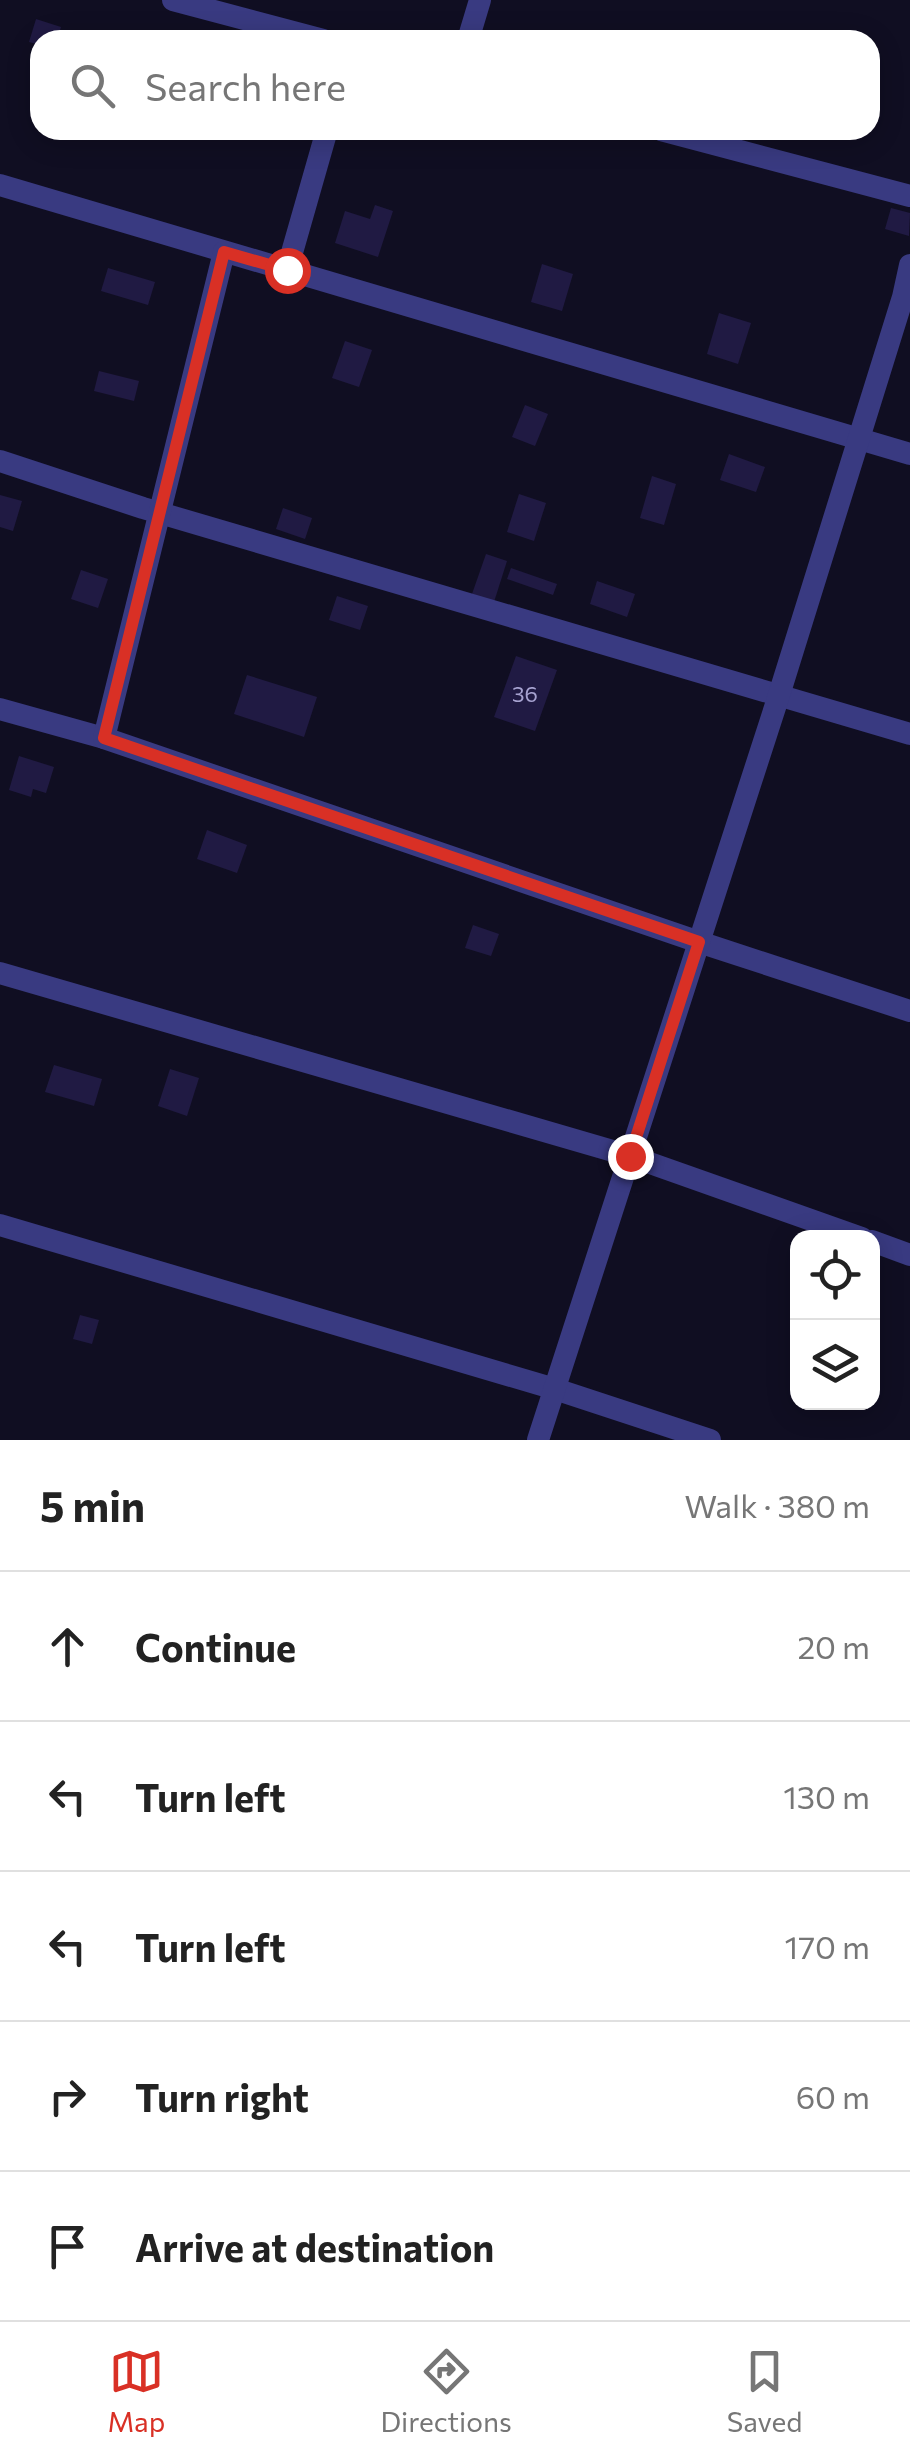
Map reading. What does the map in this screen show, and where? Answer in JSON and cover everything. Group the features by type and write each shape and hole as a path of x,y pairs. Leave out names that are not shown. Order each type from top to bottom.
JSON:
{"street":[{"path":"173,0 286,30"},
{"path":"471,30 480,0"},
{"path":"287,270 324,140"},
{"path":"699,140 910,196"},
{"path":"0,186 910,454"},
{"path":"104,738 224,252"},
{"path":"538,1440 779,696 903,298 910,264"},
{"path":"0,461 160,513 910,734"},
{"path":"0,708 104,738 910,1012"},
{"path":"0,973 630,1156 839,1230"},
{"path":"0,1225 555,1388 710,1440"},
{"path":"880,1244 910,1254"}],"building":[{"path":"36,19 61,27 60,30 33,30"},
{"path":"375,205 393,211 378,257 335,243 345,211 370,219"},
{"path":"891,208 910,213 909,236 885,229"},
{"path":"542,264 573,274 562,311 531,302"},
{"path":"108,268 155,282 148,305 101,291"},
{"path":"719,313 751,323 738,364 707,354"},
{"path":"345,341 372,350 359,387 332,378"},
{"path":"99,371 139,381 134,401 94,391"},
{"path":"525,405 548,414 535,446 512,437"},
{"path":"729,454 765,467 756,492 720,480"},
{"path":"652,476 676,484 664,525 640,518"},
{"path":"519,494 546,503 534,541 507,532"},
{"path":"0,495 22,501 13,531 0,527"},
{"path":"283,508 312,518 305,539 276,529"},
{"path":"486,554 507,561 494,602 472,594"},
{"path":"511,568 557,584 553,595 507,579"},
{"path":"81,570 108,579 98,608 71,599"},
{"path":"597,581 635,594 627,617 590,604"},
{"path":"337,596 368,606 360,630 329,620"},
{"path":"516,656 557,670 535,731 494,717"},
{"path":"247,675 317,697 304,737 234,714"},
{"path":"19,756 54,767 46,793 33,789 31,797 9,790"},
{"path":"207,830 247,845 237,873 197,859"},
{"path":"473,925 499,934 491,956 465,948"},
{"path":"54,1065 102,1079 94,1106 45,1092"},
{"path":"170,1069 199,1078 187,1116 158,1106"},
{"path":"80,1315 99,1320 92,1344 73,1339"}],"route":[{"path":"287,270 224,252 104,738 699,942 630,1156"}]}
